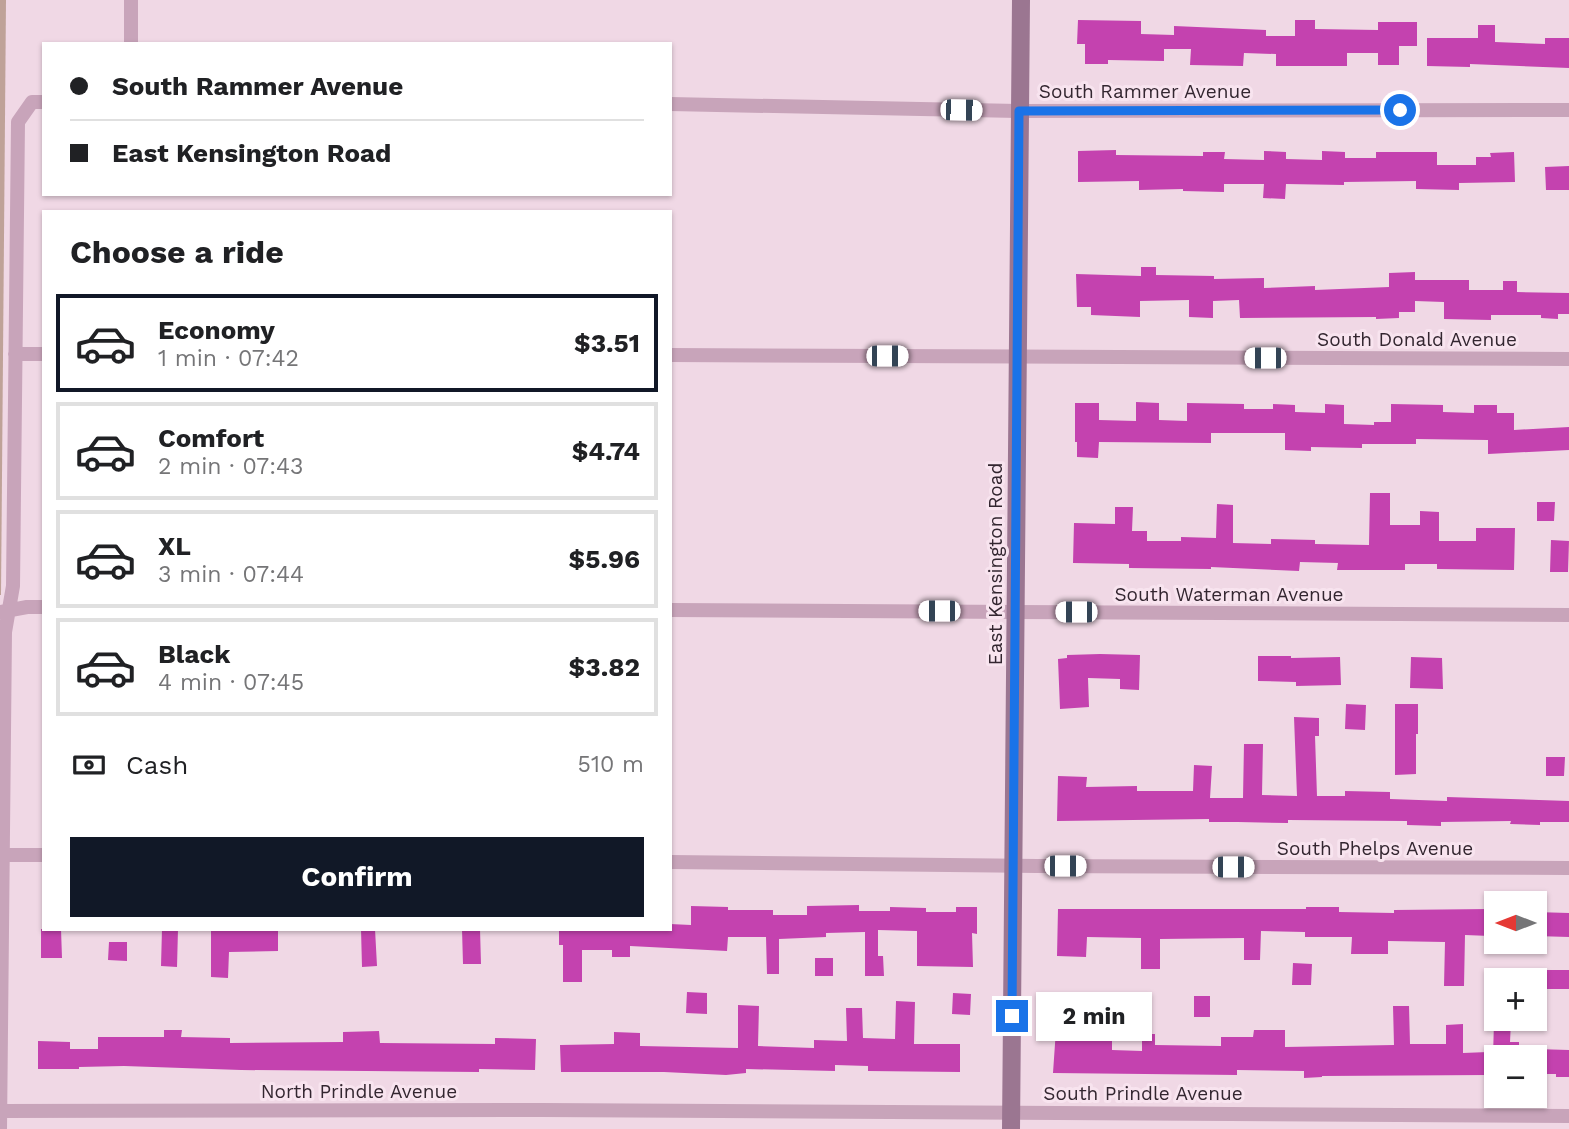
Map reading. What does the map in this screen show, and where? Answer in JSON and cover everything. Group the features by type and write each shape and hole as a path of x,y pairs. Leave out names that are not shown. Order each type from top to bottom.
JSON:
{"main road":[{"name":"East Kensington Road","path":"1011,1120 1021,0"}],"street":[{"path":"131,0 131,42"},
{"path":"0,1129 4,612 12,586 18,122 38,102"},
{"name":"South Rammer Avenue","path":"672,104 1019,111 1569,110"},
{"path":"15,354 42,354"},
{"name":"South Donald Avenue","path":"672,355 1569,359"},
{"path":"4,612 42,607"},
{"name":"South Waterman Avenue","path":"672,610 1569,615"},
{"path":"3,855 42,855"},
{"name":"South Phelps Avenue","path":"672,862 1569,868"},
{"name":"North Prindle Avenue","path":"0,1111 717,1112"},
{"name":"South Prindle Avenue","path":"717,1112 1011,1120 1569,1115"}],"shaded area":[{"path":"0,0 6,0 1,595 0,595"}],"building":[{"path":"1078,20 1141,21 1141,34 1174,35 1174,26 1266,30 1266,36 1295,36 1295,20 1315,20 1315,29 1378,30 1378,22 1417,22 1417,46 1399,46 1399,65 1378,65 1378,53 1347,53 1347,66 1276,66 1276,54 1244,53 1243,66 1190,65 1191,49 1164,49 1164,61 1108,60 1108,64 1085,64 1085,44 1077,44"},
{"path":"1478,25 1495,25 1495,42 1545,44 1545,38 1569,38 1569,68 1470,64 1470,67 1427,66 1427,38 1478,38"},
{"path":"1116,150 1116,155 1203,156 1203,152 1225,152 1224,159 1264,160 1264,151 1286,152 1286,159 1322,160 1322,151 1345,152 1345,158 1376,158 1376,152 1437,152 1437,165 1476,165 1476,157 1491,157 1490,153 1514,152 1515,182 1459,183 1459,190 1416,189 1416,181 1344,182 1344,185 1286,184 1285,199 1263,198 1264,184 1224,184 1224,192 1139,190 1139,181 1078,182 1078,151"},
{"path":"1569,166 1569,190 1546,190 1545,167"},
{"path":"1141,267 1156,267 1156,275 1214,276 1214,279 1264,278 1264,288 1315,286 1315,290 1389,287 1389,273 1415,272 1415,280 1469,280 1469,290 1503,290 1503,281 1517,281 1517,292 1569,293 1569,314 1558,314 1558,319 1541,318 1541,315 1491,315 1491,320 1444,319 1444,302 1415,301 1415,312 1399,312 1399,318 1376,319 1240,318 1239,300 1213,301 1213,318 1189,317 1189,300 1140,301 1140,317 1091,315 1091,307 1077,307 1076,274 1141,276"},
{"path":"1136,402 1159,403 1159,420 1187,421 1187,403 1244,404 1244,409 1273,409 1273,404 1295,405 1295,412 1325,413 1325,404 1344,405 1344,424 1374,425 1374,422 1391,422 1391,404 1443,405 1443,412 1474,413 1474,405 1497,405 1497,413 1514,413 1514,430 1569,427 1569,450 1488,454 1488,440 1416,439 1416,444 1362,444 1362,448 1311,447 1311,451 1285,450 1285,433 1211,433 1211,443 1099,442 1098,458 1077,457 1075,403 1099,403 1099,420 1136,421"},
{"path":"1370,493 1390,493 1390,525 1420,525 1420,511 1439,512 1439,541 1476,541 1476,528 1515,528 1514,570 1437,569 1437,564 1405,564 1405,570 1337,570 1338,563 1300,562 1299,571 1211,567 1129,568 1129,564 1073,563 1074,523 1115,524 1115,507 1133,507 1132,531 1147,531 1147,541 1181,541 1181,537 1216,538 1217,504 1233,505 1233,543 1271,544 1271,539 1315,540 1315,544 1369,545"},
{"path":"1537,502 1555,502 1554,521 1537,521"},
{"path":"1551,540 1569,541 1568,572 1550,572"},
{"path":"1067,655 1140,655 1139,690 1120,689 1120,679 1088,678 1089,707 1060,709 1058,659 1067,658"},
{"path":"1258,656 1340,657 1341,685 1296,686 1296,682 1258,681"},
{"path":"1411,657 1442,658 1443,689 1410,688"},
{"path":"1346,704 1366,705 1365,730 1345,729"},
{"path":"1395,704 1418,704 1416,774 1395,775"},
{"path":"1294,717 1319,718 1319,736 1315,736 1317,796 1345,796 1345,791 1390,792 1390,799 1447,801 1447,797 1569,801 1569,822 1540,822 1540,825 1510,824 1511,821 1441,822 1441,826 1407,825 1407,821 1057,821 1058,776 1087,777 1086,787 1137,786 1137,791 1193,791 1194,765 1212,766 1210,798 1243,798 1244,744 1263,744 1262,795 1297,796"},
{"path":"1546,757 1565,757 1564,776 1546,776"},
{"path":"859,905 859,911 890,911 890,907 926,908 926,912 956,912 956,907 977,907 977,934 972,933 973,967 917,966 917,931 878,930 878,956 883,956 884,976 865,976 865,932 826,933 826,937 779,939 779,974 767,974 766,937 728,937 727,951 630,946 630,957 612,957 612,950 582,950 582,982 563,982 563,945 559,945 559,931 672,931 672,924 691,925 691,906 728,907 728,910 773,910 773,915 807,915 807,906"},
{"path":"1339,907 1339,912 1394,913 1394,910 1484,909 1484,936 1465,935 1464,986 1444,986 1445,942 1388,941 1388,954 1351,954 1352,937 1305,937 1305,932 1261,931 1260,960 1244,960 1244,938 1160,939 1160,969 1141,969 1141,938 1087,937 1086,957 1057,956 1058,909"},
{"path":"1547,912 1569,913 1569,937 1547,936"},
{"path":"41,929 61,931 62,958 41,958"},
{"path":"162,931 178,931 177,967 161,966"},
{"path":"211,931 278,931 278,951 229,952 228,978 211,977"},
{"path":"361,931 375,931 377,966 362,967"},
{"path":"462,931 480,931 481,964 463,964"},
{"path":"109,942 127,942 127,961 108,960"},
{"path":"815,958 833,958 833,976 815,976"},
{"path":"1293,963 1312,964 1311,985 1292,985"},
{"path":"1547,970 1569,970 1569,989 1547,989"},
{"path":"687,992 707,993 707,1014 686,1013"},
{"path":"953,993 971,994 970,1015 952,1014"},
{"path":"1194,996 1210,996 1210,1017 1194,1017"},
{"path":"896,1001 915,1002 914,1044 960,1044 960,1072 868,1071 868,1066 835,1065 835,1071 746,1069 746,1073 726,1075 561,1072 560,1045 614,1044 614,1032 640,1033 640,1046 738,1048 738,1005 759,1006 758,1046 814,1048 814,1040 847,1041 846,1008 862,1008 863,1038 895,1039"},
{"path":"1393,1006 1409,1006 1410,1044 1446,1044 1446,1025 1463,1024 1463,1053 1484,1052 1484,1075 1304,1078 1304,1071 1237,1070 1237,1075 1053,1073 1057,1015 1076,1015 1076,1019 1112,1020 1112,1050 1142,1051 1142,1034 1155,1034 1155,1045 1221,1046 1221,1037 1253,1037 1254,1030 1285,1030 1285,1047 1394,1045"},
{"path":"164,1030 182,1030 181,1037 230,1038 230,1043 343,1042 343,1032 379,1031 380,1043 495,1044 495,1038 536,1039 535,1070 241,1070 124,1066 38,1069 38,1041 70,1042 70,1049 98,1049 98,1037 164,1037"},
{"path":"1494,1031 1511,1031 1510,1042 1519,1042 1519,1045 1493,1045"},
{"path":"1547,1049 1569,1050 1569,1077 1556,1077 1556,1074 1547,1074"}],"route":[{"path":"1012,1016 1019,111 1400,110"}]}
